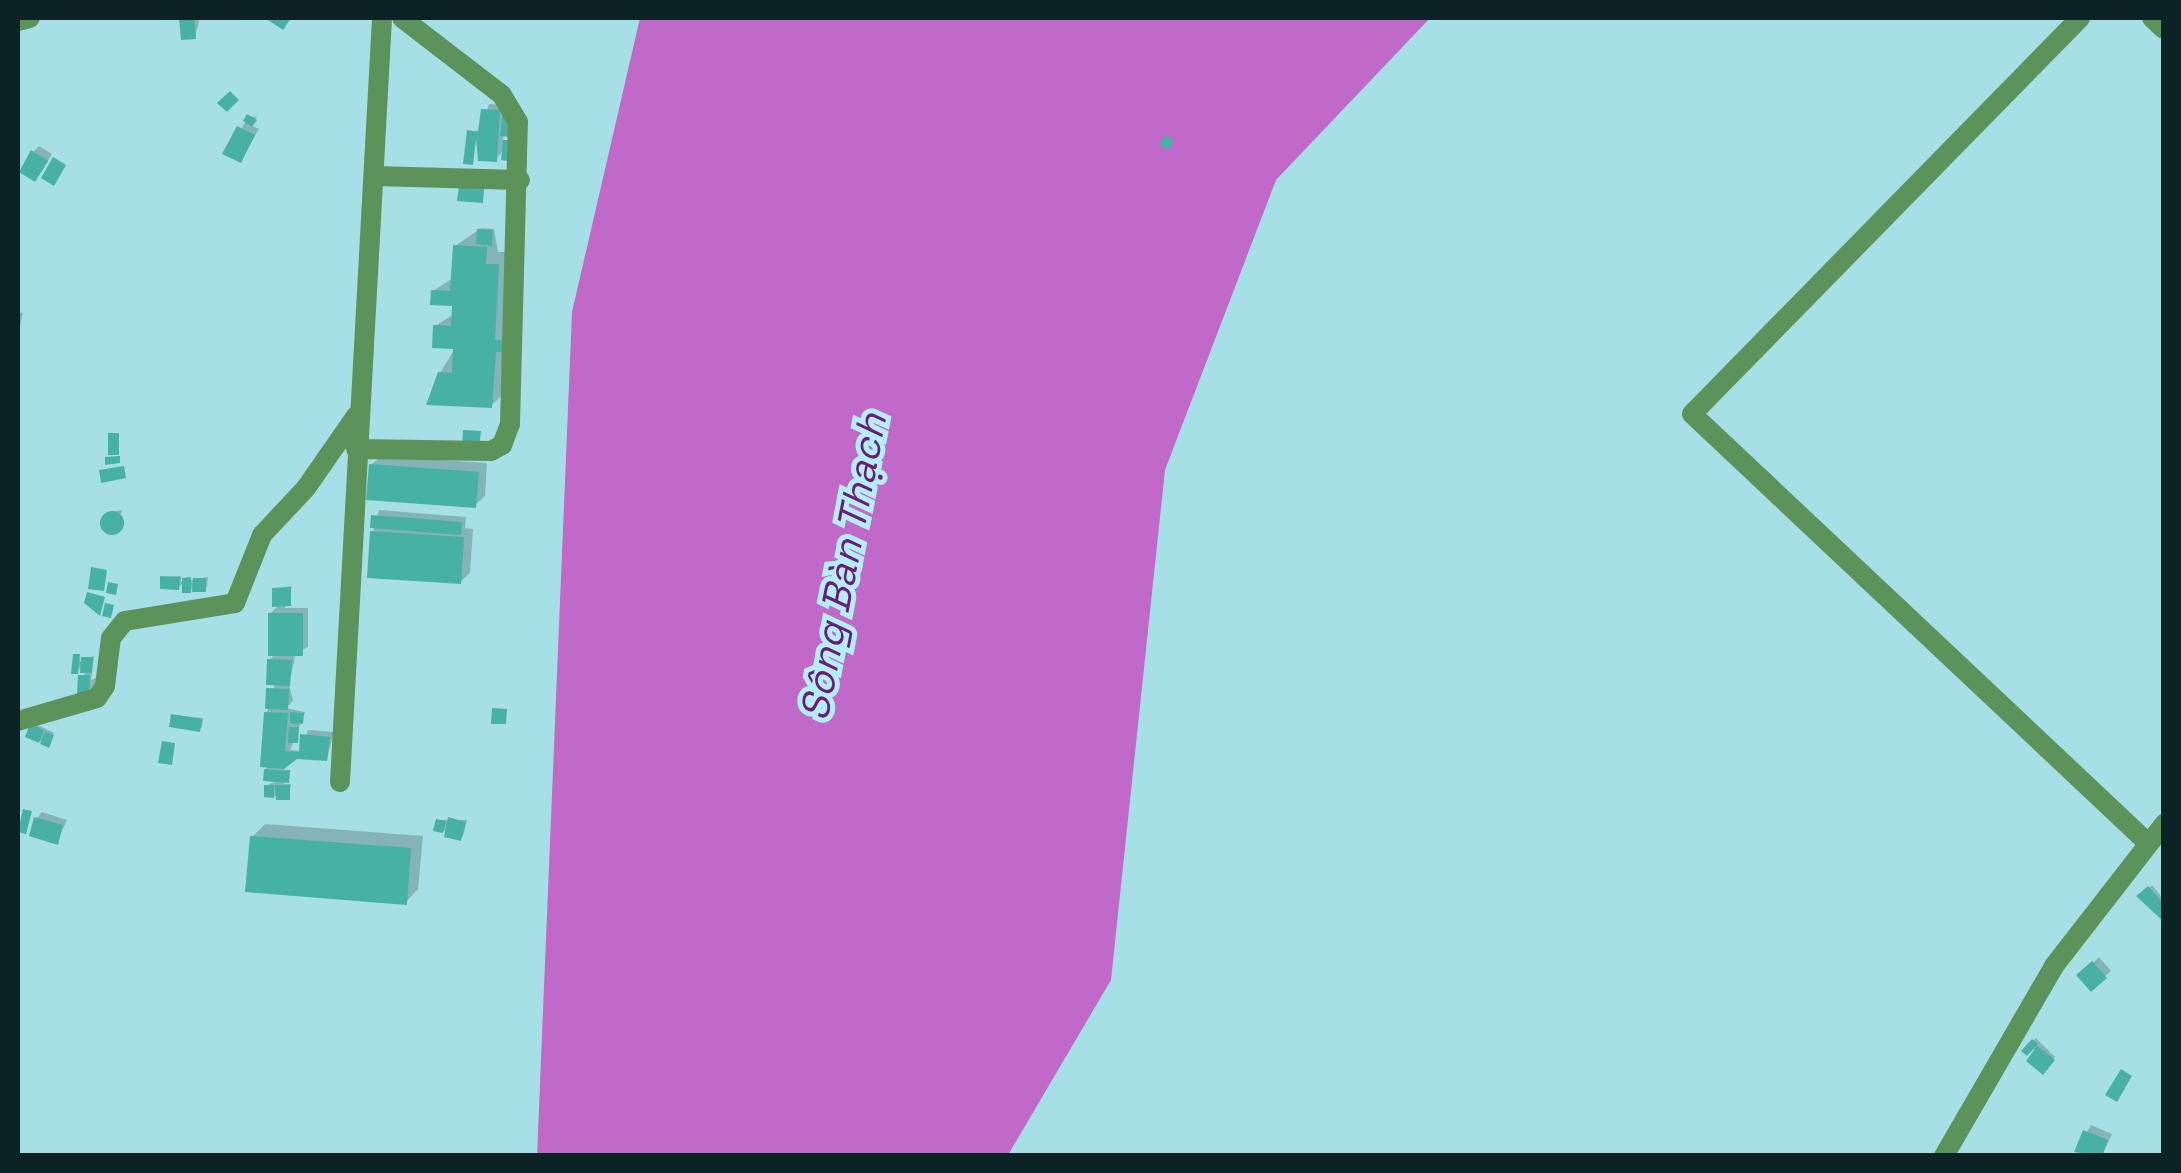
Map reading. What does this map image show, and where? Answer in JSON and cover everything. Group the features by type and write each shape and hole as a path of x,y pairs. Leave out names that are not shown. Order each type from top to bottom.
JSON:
{"street":[{"path":"18,21 30,18"},
{"path":"340,782 356,416 382,18"},
{"path":"356,449 491,451 502,446 510,424 520,180 511,103 402,18"},
{"path":"2080,18 1692,414 2148,844"},
{"path":"2152,18 2164,28"},
{"path":"374,176 520,180"},
{"path":"18,721 97,698 105,686 112,638 125,621 235,604 262,535 306,488 356,416"},
{"path":"1944,1156 2054,966 2164,824"}],"water":[{"name":"Sông Bàn Thạch","path":"640,18 1430,18 1276,180 1165,470 1111,980 1008,1155 537,1156 572,312"}],"building":[{"path":"179,18 194,18 196,39 181,40"},
{"path":"265,18 291,18 283,30"},
{"path":"230,91 239,100 227,112 217,103"},
{"path":"481,109 500,110 497,162 478,161 476,137 473,165 463,164 467,130 478,132"},
{"path":"503,111 512,111 510,137 500,136"},
{"path":"247,114 257,120 252,127 243,121"},
{"path":"237,126 255,135 241,163 222,154"},
{"path":"1166,135 1174,141 1168,150 1159,144"},
{"path":"503,140 510,140 508,161 501,160"},
{"path":"31,150 48,161 35,182 19,172"},
{"path":"53,157 66,165 54,186 41,178"},
{"path":"459,186 484,189 483,203 457,201"},
{"path":"477,229 493,230 492,246 476,244"},
{"path":"453,245 487,247 486,264 499,264 495,340 508,340 507,352 496,352 492,408 426,405 438,372 452,373 453,349 432,348 433,325 451,326 452,306 430,305 431,290 450,291"},
{"path":"463,430 481,431 479,448 462,447"},
{"path":"108,433 119,433 119,455 108,455"},
{"path":"120,456 120,463 105,465 105,457"},
{"path":"369,464 479,472 476,508 366,500"},
{"path":"124,466 126,478 101,483 99,470"},
{"path":"112,511 124,523 112,535 100,523"},
{"path":"371,515 462,522 461,535 370,528"},
{"path":"370,531 464,537 461,584 367,578"},
{"path":"91,567 107,570 104,591 88,589"},
{"path":"160,576 180,577 179,590 160,589"},
{"path":"191,577 191,593 182,593 182,578"},
{"path":"193,578 206,578 206,592 192,592"},
{"path":"108,582 118,584 116,595 106,593"},
{"path":"291,587 291,606 272,607 272,588"},
{"path":"87,592 105,597 100,616 84,603"},
{"path":"105,603 114,605 111,618 102,616"},
{"path":"268,613 303,613 303,656 268,656"},
{"path":"73,654 80,654 78,674 71,674"},
{"path":"81,657 93,657 92,673 80,673"},
{"path":"267,659 292,660 290,686 266,685"},
{"path":"78,675 90,675 89,697 77,696"},
{"path":"266,688 289,689 288,710 265,709"},
{"path":"492,708 507,709 506,724 491,724"},
{"path":"264,712 288,713 285,751 299,752 300,734 330,737 327,761 297,759 284,769 260,767"},
{"path":"290,712 304,713 303,724 290,723"},
{"path":"171,714 202,719 200,732 169,727"},
{"path":"30,724 44,730 39,743 25,737"},
{"path":"289,727 299,727 298,743 288,743"},
{"path":"45,732 54,735 49,748 40,744"},
{"path":"162,741 175,743 172,765 158,763"},
{"path":"264,769 290,771 289,783 263,781"},
{"path":"264,785 274,785 274,798 264,797"},
{"path":"275,785 290,785 290,800 276,800"},
{"path":"23,809 32,811 26,834 18,832"},
{"path":"34,817 63,825 58,845 29,836"},
{"path":"448,817 466,822 461,841 444,837"},
{"path":"436,819 446,821 443,833 433,831"},
{"path":"250,836 411,848 407,905 245,892"},
{"path":"2148,886 2164,904 2164,922 2136,896"},
{"path":"2092,961 2107,978 2091,992 2076,975"},
{"path":"2032,1039 2038,1044 2027,1056 2021,1051"},
{"path":"2037,1046 2055,1060 2043,1075 2026,1061"},
{"path":"2121,1069 2132,1076 2117,1102 2105,1095"},
{"path":"2083,1130 2108,1140 2102,1156 2074,1152"}]}
